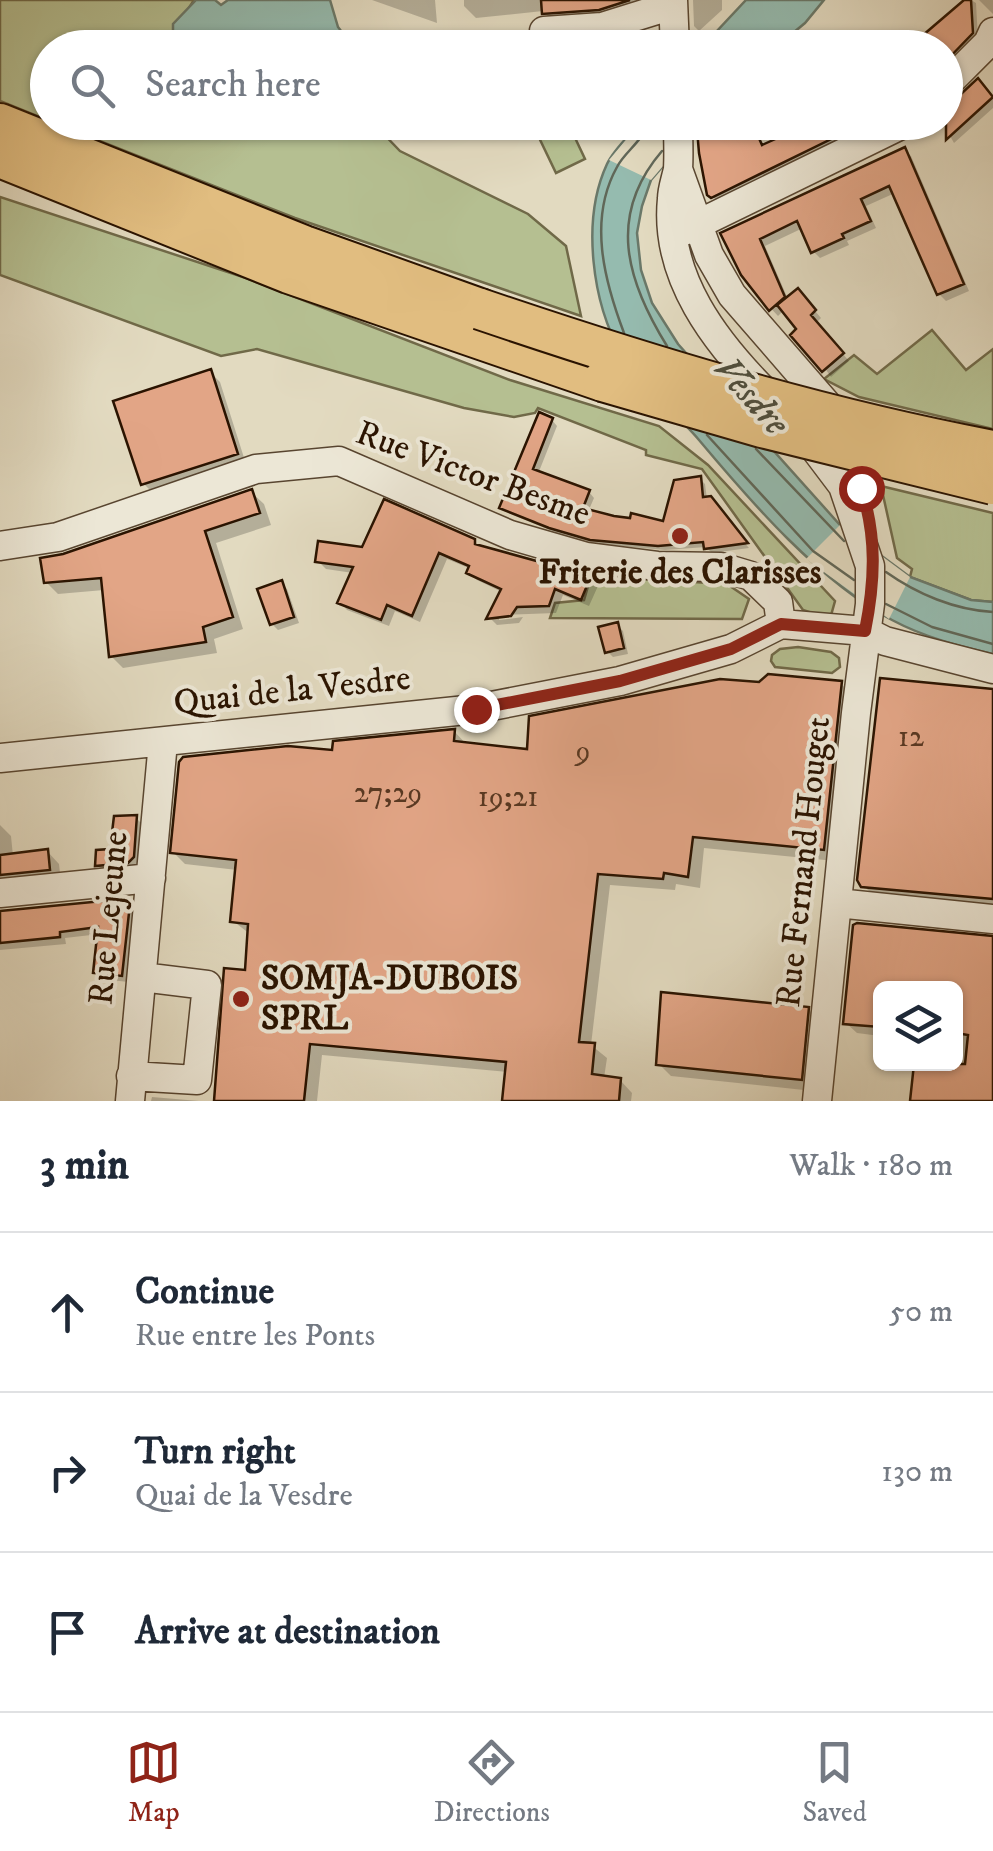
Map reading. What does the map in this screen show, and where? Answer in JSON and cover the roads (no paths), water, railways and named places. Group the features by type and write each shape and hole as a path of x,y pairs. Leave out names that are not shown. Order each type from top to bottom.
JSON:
{"highway":[{"path":"0,124 30,136"},
{"path":"40,140 304,246 476,323 762,428 993,484"},
{"path":"0,157 289,273 476,323 592,347 938,441 993,451"},
{"path":"0,178 181,230"}],"street":[{"path":"563,30 602,26 673,2 674,30"},
{"path":"963,68 988,44 993,32"},
{"path":"686,230 870,140"},
{"path":"678,146 671,201 686,230 709,256 732,295 830,406 853,438 855,470 870,516 869,553"},
{"path":"686,230 680,267 692,298 716,338 810,441 843,486 869,553"},
{"name":"Rue Victor Besme","path":"0,546 58,538 256,469 340,461 510,535 567,552 657,566 721,567 750,576 778,602 781,624"},
{"name":"Rue Fernand Houget","path":"818,1101 867,618 869,553"},
{"path":"781,624 867,618 886,641 993,668"},
{"name":"Quai de la Vesdre","path":"0,758 476,709 620,681 731,649 781,624"},
{"name":"Rue Lejeune","path":"131,1089 163,742"},
{"path":"0,894 151,878"},
{"path":"836,903 993,919"},
{"path":"131,1089 198,1080 207,985 142,977"}],"water":[{"path":"196,0 215,0 221,5 228,0 330,0 340,30 173,30 173,24"},
{"path":"746,0 824,0 797,30 718,30"},
{"path":"625,140 685,140 651,180 637,233 641,270 652,303 678,344 840,525 910,577 971,600 993,602 993,654 904,626 839,585 764,514 622,355 603,311 592,235 599,186"}],"place":[{"name":"Friterie des Clarisses","path":"680,536"},
{"name":"SOMJA-DUBOIS SPRL","path":"241,999"}],"water label":[{"name":"Vesdre","path":"751,396"}]}
